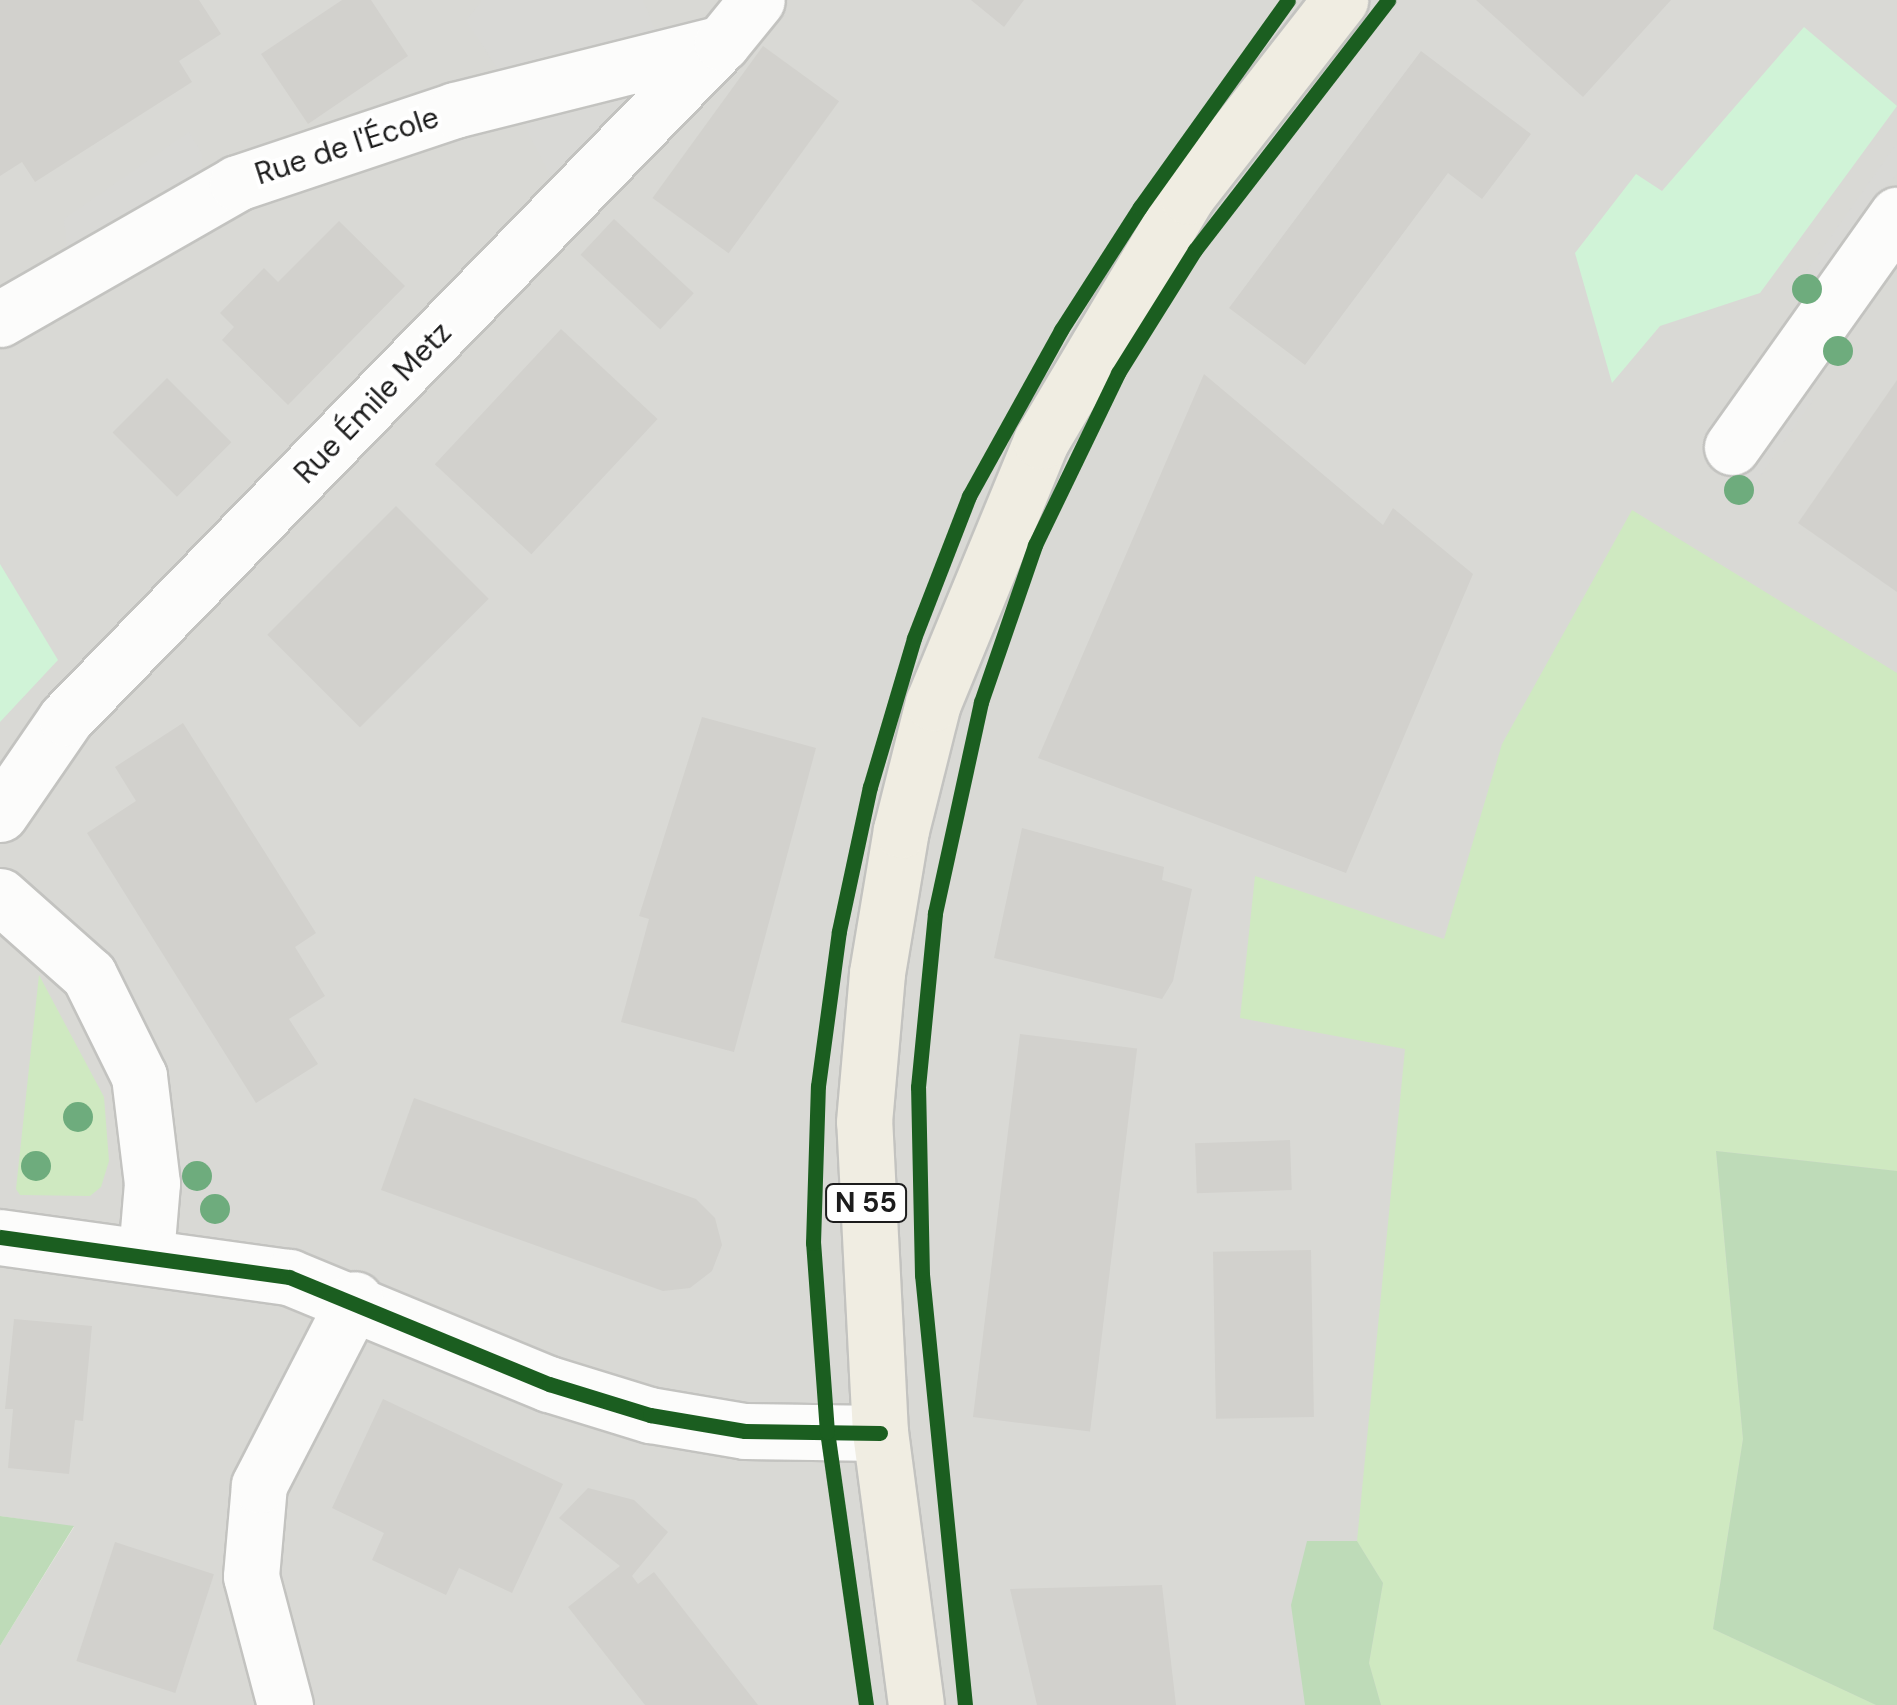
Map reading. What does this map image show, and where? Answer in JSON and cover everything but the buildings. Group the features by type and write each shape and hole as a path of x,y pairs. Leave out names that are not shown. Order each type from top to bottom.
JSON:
{"main road":[{"name":"N 55","path":"916,1705 880,1433 864,1122 877,973 901,830 933,703 1041,441 1187,196 1340,0"}],"street":[{"name":"Rue Émile Metz","path":"0,814 66,718 722,44 757,0"},
{"name":"Rue de l'École","path":"0,319 237,183 456,110 722,44"},
{"path":"1732,446 1897,215"},
{"path":"0,896 89,975 138,1076 152,1184 146,1254"},
{"path":"0,1238 146,1254 289,1277 355,1299 464,1352 650,1415 745,1431 880,1433"},
{"path":"285,1705 252,1576 259,1485 355,1299"}],"shaded area":[{"path":"0,0 1897,0 1897,1705 0,1705 0,1646 74,1527 0,1516"},
{"path":"482,0 643,0 660,42 507,83 466,21"},
{"path":"626,87 632,94 551,177 517,111"},
{"path":"189,132 202,154 202,193 68,261 64,219"},
{"path":"1897,143 1897,173 1818,285 1804,275"},
{"path":"1800,391 1813,400 1751,489 1738,479"}],"green space":[{"path":"1804,27 1897,106 1760,293 1660,326 1612,383 1575,253 1636,174 1662,191"},
{"path":"1632,510 1897,673 1897,1171 1716,1151 1743,1439 1713,1629 1876,1705 1381,1705 1369,1663 1383,1583 1357,1541 1405,1049 1240,1018 1255,876 1444,939 1502,744"},
{"path":"0,564 58,660 0,722"},
{"path":"39,975 104,1097 109,1161 101,1187 90,1196 20,1195 16,1189"},
{"path":"1716,1151 1897,1171 1897,1705 1876,1705 1713,1629 1743,1439"},
{"path":"0,1516 74,1526 0,1646"},
{"path":"1307,1541 1357,1541 1383,1583 1369,1663 1381,1705 1305,1705 1291,1605"}],"cycle path":[{"path":"866,1705 827,1432 813,1243 818,1086 839,931 870,787 914,638 969,496 1061,330 1140,207 1288,0"},
{"path":"965,1705 922,1275 918,1087 935,913 981,702 1035,545 1118,373 1195,250 1388,0"},
{"path":"0,1237 289,1277 549,1384 650,1415 745,1431 880,1433"}]}
